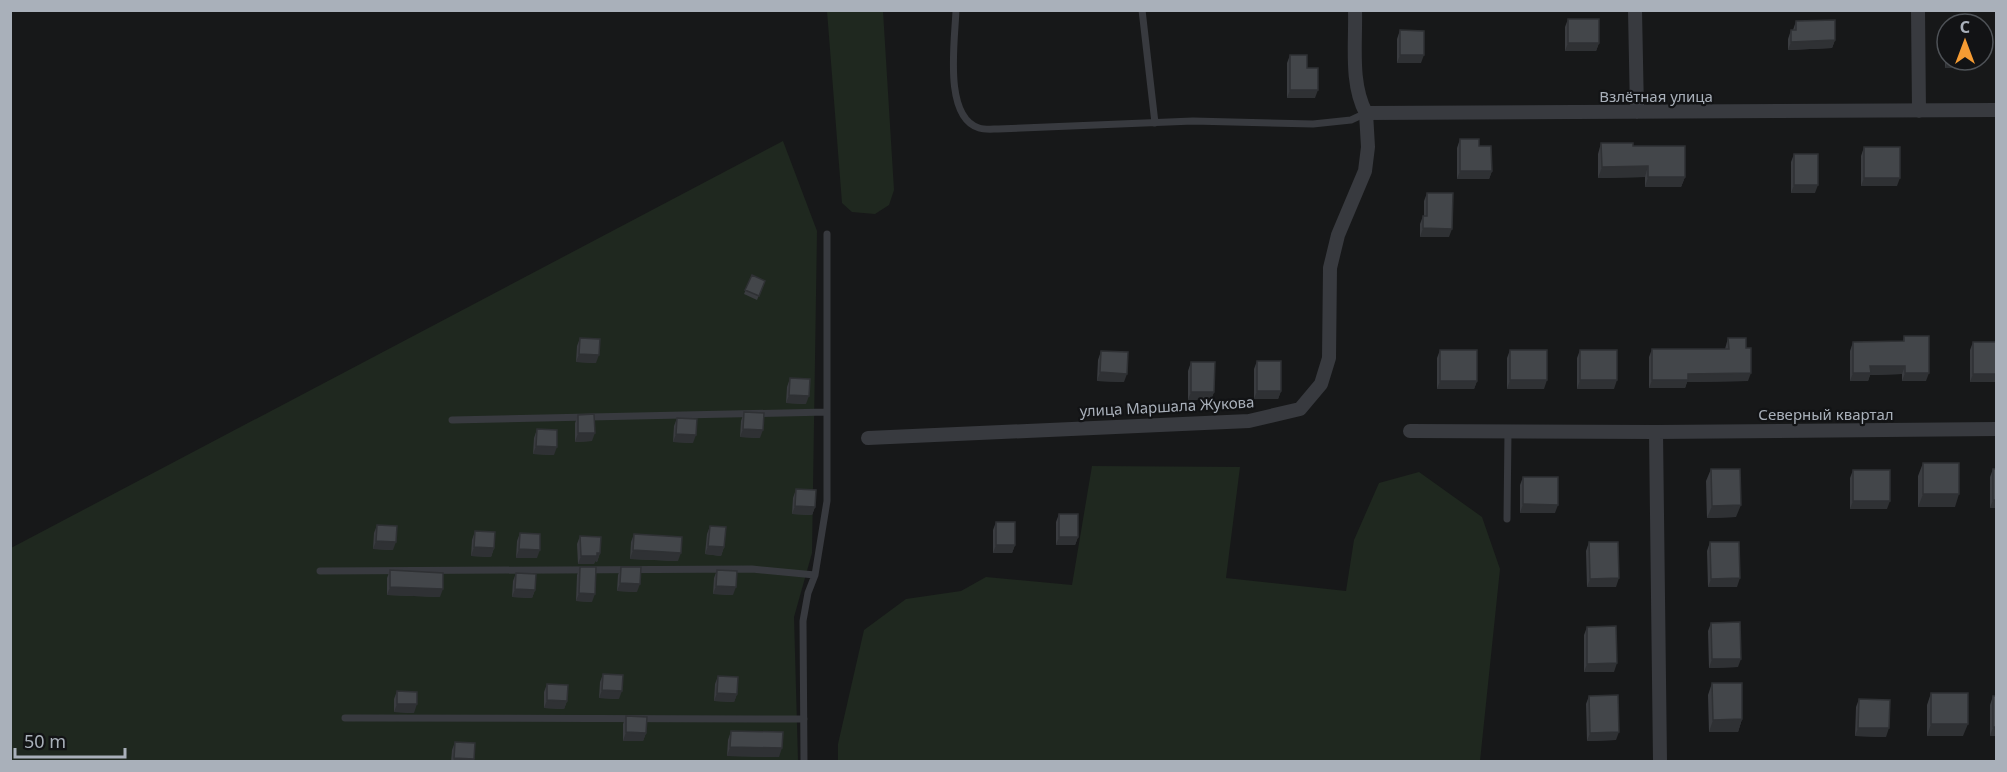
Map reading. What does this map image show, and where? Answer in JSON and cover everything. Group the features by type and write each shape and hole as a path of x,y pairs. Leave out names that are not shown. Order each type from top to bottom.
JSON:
{"street":[{"path":"1355,10 1359,100 1366,113"},
{"path":"1635,10 1637,112"},
{"path":"1918,10 1919,111"},
{"name":"Взлётная улица","path":"1366,113 1996,110"},
{"name":"улица Маршала Жукова","path":"867,438 1249,421 1300,408 1321,384 1329,358 1330,268 1338,235 1365,171 1368,147 1366,113"},
{"name":"Северный квартал","path":"1410,431 1656,432 1996,429"},
{"path":"1656,432 1660,762"}],"lane":[{"path":"956,10 954,87 958,108 965,119 979,128 1155,123 1313,124 1351,120 1366,113"},
{"path":"1142,10 1155,123"},
{"path":"804,762 803,621 814,575 826,501 826,234"},
{"path":"452,420 827,412"},
{"path":"1507,519 1508,432"},
{"path":"320,571 752,569 814,575"},
{"path":"345,718 804,719"}],"shaded area":[{"path":"827,11 883,11 894,190 889,205 875,214 852,212 842,203"},
{"path":"783,141 817,231 812,553 794,617 798,761 11,762 11,548"},
{"path":"1092,466 1240,467 1226,578 1346,591 1354,540 1379,483 1419,472 1482,517 1500,569 1480,761 838,761 838,744 864,630 906,599 961,591 986,577 1072,585"}],"building":[{"path":"1568,19 1599,19 1599,43 1568,43"},
{"path":"1835,20 1835,40 1791,42 1791,30 1796,30 1796,21"},
{"path":"1400,30 1424,31 1424,55 1400,55"},
{"path":"1290,55 1307,55 1307,68 1318,68 1318,90 1290,90"},
{"path":"1460,139 1479,139 1479,146 1491,146 1492,171 1460,171"},
{"path":"1601,143 1633,143 1633,146 1685,146 1685,177 1648,177 1648,166 1602,167"},
{"path":"1864,147 1900,147 1900,178 1864,178"},
{"path":"1794,154 1818,154 1818,185 1794,185"},
{"path":"1427,193 1453,193 1452,229 1423,228 1423,216 1427,216"},
{"path":"752,275 765,281 759,296 745,290"},
{"path":"1904,336 1929,336 1929,373 1905,373 1905,366 1870,366 1871,373 1853,373 1853,342 1904,341"},
{"path":"580,338 600,339 599,355 579,354"},
{"path":"1728,338 1746,338 1746,348 1751,348 1751,373 1688,374 1688,380 1652,380 1652,349 1729,349"},
{"path":"1973,342 1996,342 1996,374 1973,374"},
{"path":"1440,350 1477,350 1477,381 1440,381"},
{"path":"1510,350 1547,350 1547,380 1510,380"},
{"path":"1580,350 1617,350 1617,380 1580,380"},
{"path":"1101,351 1128,352 1127,374 1100,372"},
{"path":"1257,361 1281,361 1281,391 1257,391"},
{"path":"1191,362 1215,362 1214,392 1191,392"},
{"path":"790,378 810,379 809,396 789,395"},
{"path":"744,412 764,413 763,430 743,429"},
{"path":"594,414 595,433 578,433 578,415"},
{"path":"677,418 697,419 696,435 676,434"},
{"path":"537,429 557,430 557,447 536,446"},
{"path":"1923,463 1959,463 1959,494 1923,494"},
{"path":"1711,469 1740,469 1741,505 1712,506"},
{"path":"1993,469 1996,469 1996,500 1993,500"},
{"path":"1853,470 1890,470 1890,501 1853,501"},
{"path":"1523,477 1558,477 1558,505 1523,504"},
{"path":"796,489 816,490 815,507 795,506"},
{"path":"1059,514 1078,514 1078,537 1059,537"},
{"path":"996,522 1015,522 1015,545 996,545"},
{"path":"377,525 397,526 396,542 376,541"},
{"path":"710,526 726,527 724,547 708,546"},
{"path":"475,531 495,532 494,548 474,547"},
{"path":"520,533 540,534 540,550 519,549"},
{"path":"634,534 682,537 681,553 633,550"},
{"path":"580,536 601,537 600,553 597,553 597,556 581,556"},
{"path":"1589,542 1618,542 1619,578 1590,579"},
{"path":"1710,542 1739,542 1740,578 1711,579"},
{"path":"580,567 596,567 595,594 579,593"},
{"path":"621,567 641,567 640,584 620,583"},
{"path":"390,570 443,573 443,589 390,587"},
{"path":"717,570 737,571 736,587 716,586"},
{"path":"516,573 536,574 535,590 515,589"},
{"path":"1740,622 1741,659 1712,659 1711,623"},
{"path":"1616,626 1617,663 1587,664 1587,627"},
{"path":"603,674 623,675 622,691 602,690"},
{"path":"718,676 738,677 737,694 717,693"},
{"path":"1712,683 1742,683 1742,719 1713,720"},
{"path":"547,684 568,685 567,701 547,700"},
{"path":"397,691 417,692 417,704 397,704"},
{"path":"1931,693 1968,693 1968,724 1931,724"},
{"path":"1618,695 1619,732 1590,733 1589,696"},
{"path":"1993,696 1996,696 1996,727 1993,727"},
{"path":"1859,699 1890,700 1889,728 1858,728"},
{"path":"626,716 647,717 646,733 626,732"},
{"path":"731,731 783,732 782,748 730,747"},
{"path":"455,742 475,743 474,759 454,758"}]}
